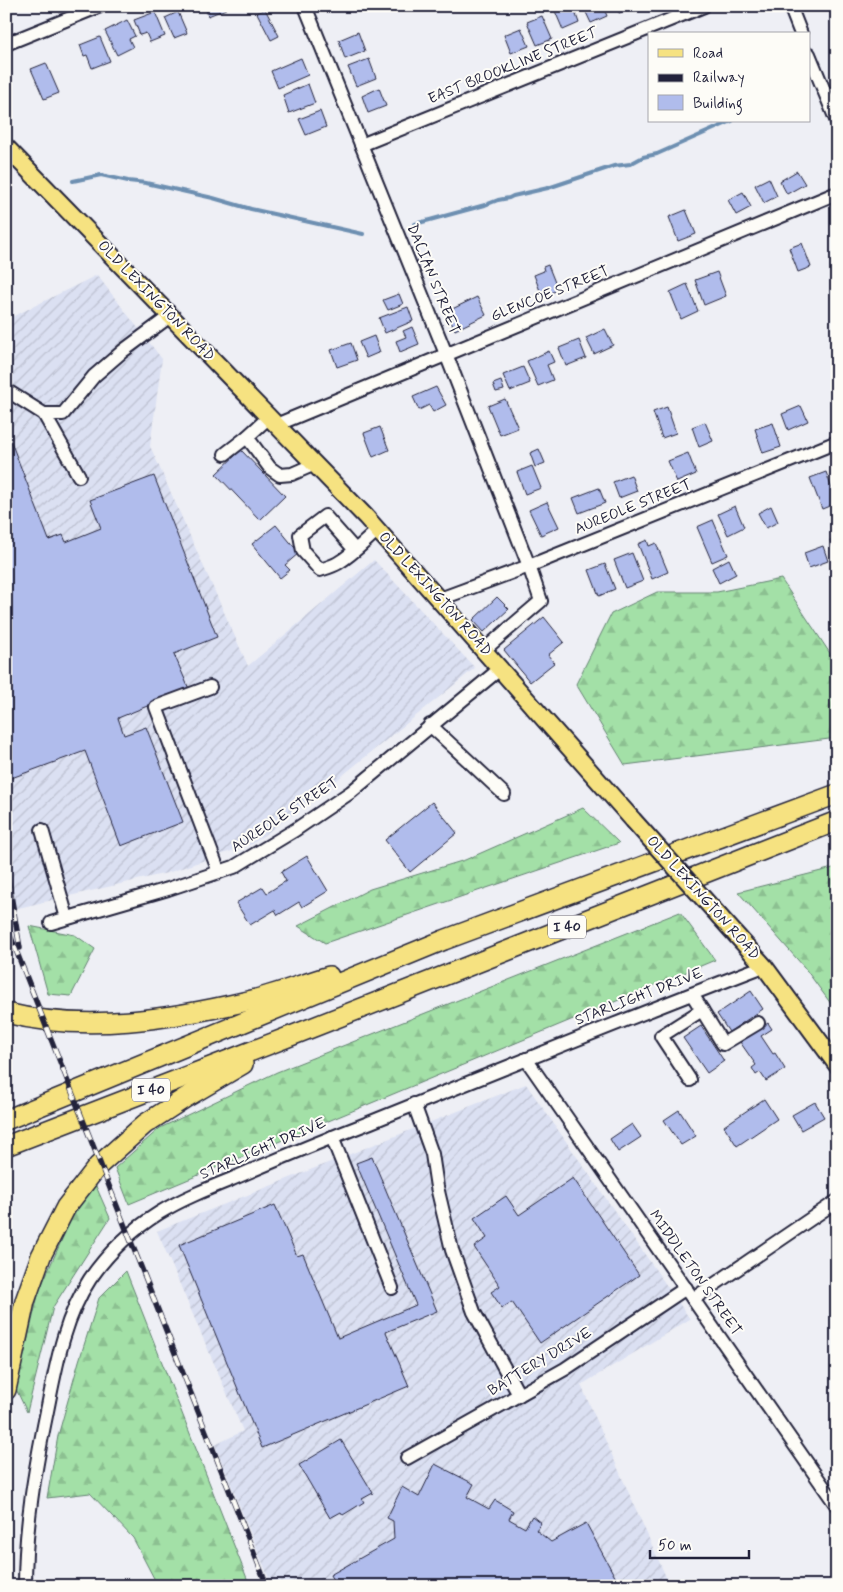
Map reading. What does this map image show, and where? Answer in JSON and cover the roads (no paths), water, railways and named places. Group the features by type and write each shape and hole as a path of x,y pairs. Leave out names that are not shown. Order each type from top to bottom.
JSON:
{"highway":[{"name":"I 40","path":"6,1120 444,940 837,794"},
{"name":"I 40","path":"6,1146 837,821"},
{"path":"6,1013 28,1018 88,1023 149,1020 250,1001 444,940"},
{"path":"6,1390 25,1301 41,1256 66,1208 98,1166 153,1119 185,1098 296,1034"}],"main road":[{"name":"OLD LEXINGTON ROAD","path":"6,147 378,530 764,966 837,1065"}],"street":[{"path":"6,44 100,6"},
{"name":"DACIAN STREET","path":"305,6 446,354 541,601 484,650"},
{"name":"EAST BROOKLINE STREET","path":"361,145 704,6"},
{"path":"790,6 800,32"},
{"path":"810,56 837,122"},
{"name":"GLENCOE STREET","path":"225,454 247,436 273,421 446,354 837,193"},
{"path":"44,414 63,414 94,376 170,316"},
{"path":"6,390 44,414 79,476"},
{"path":"247,436 270,468 280,476 292,474 315,464"},
{"name":"AUREOLE STREET","path":"440,599 529,566 837,442"},
{"path":"355,550 325,516 300,535 303,551 320,570 338,564 355,550 378,530"},
{"name":"AUREOLE STREET","path":"51,923 168,889 234,867 295,830 351,792 501,668"},
{"path":"210,687 156,707 219,872"},
{"path":"430,725 504,794"},
{"path":"42,830 67,918"},
{"name":"STARLIGHT DRIVE","path":"25,1586 29,1511 57,1362 67,1327 78,1300 91,1279 128,1236 160,1212 195,1194 526,1059 764,966"},
{"path":"692,994 723,1044 758,1022"},
{"path":"690,1080 661,1036 702,1010"},
{"name":"MIDDLETON STREET","path":"526,1059 837,1506"},
{"path":"414,1104 432,1154 437,1188 452,1250 474,1312 519,1395"},
{"path":"332,1137 392,1288"},
{"name":"BATTERY DRIVE","path":"407,1458 565,1369 837,1200"}],"waterway":[{"path":"415,224 548,188 614,166 630,164 730,122"},
{"path":"73,181 101,175 146,183 363,234"}],"railway":[{"path":"6,866 20,948"},
{"path":"6,925 267,1586"}]}
